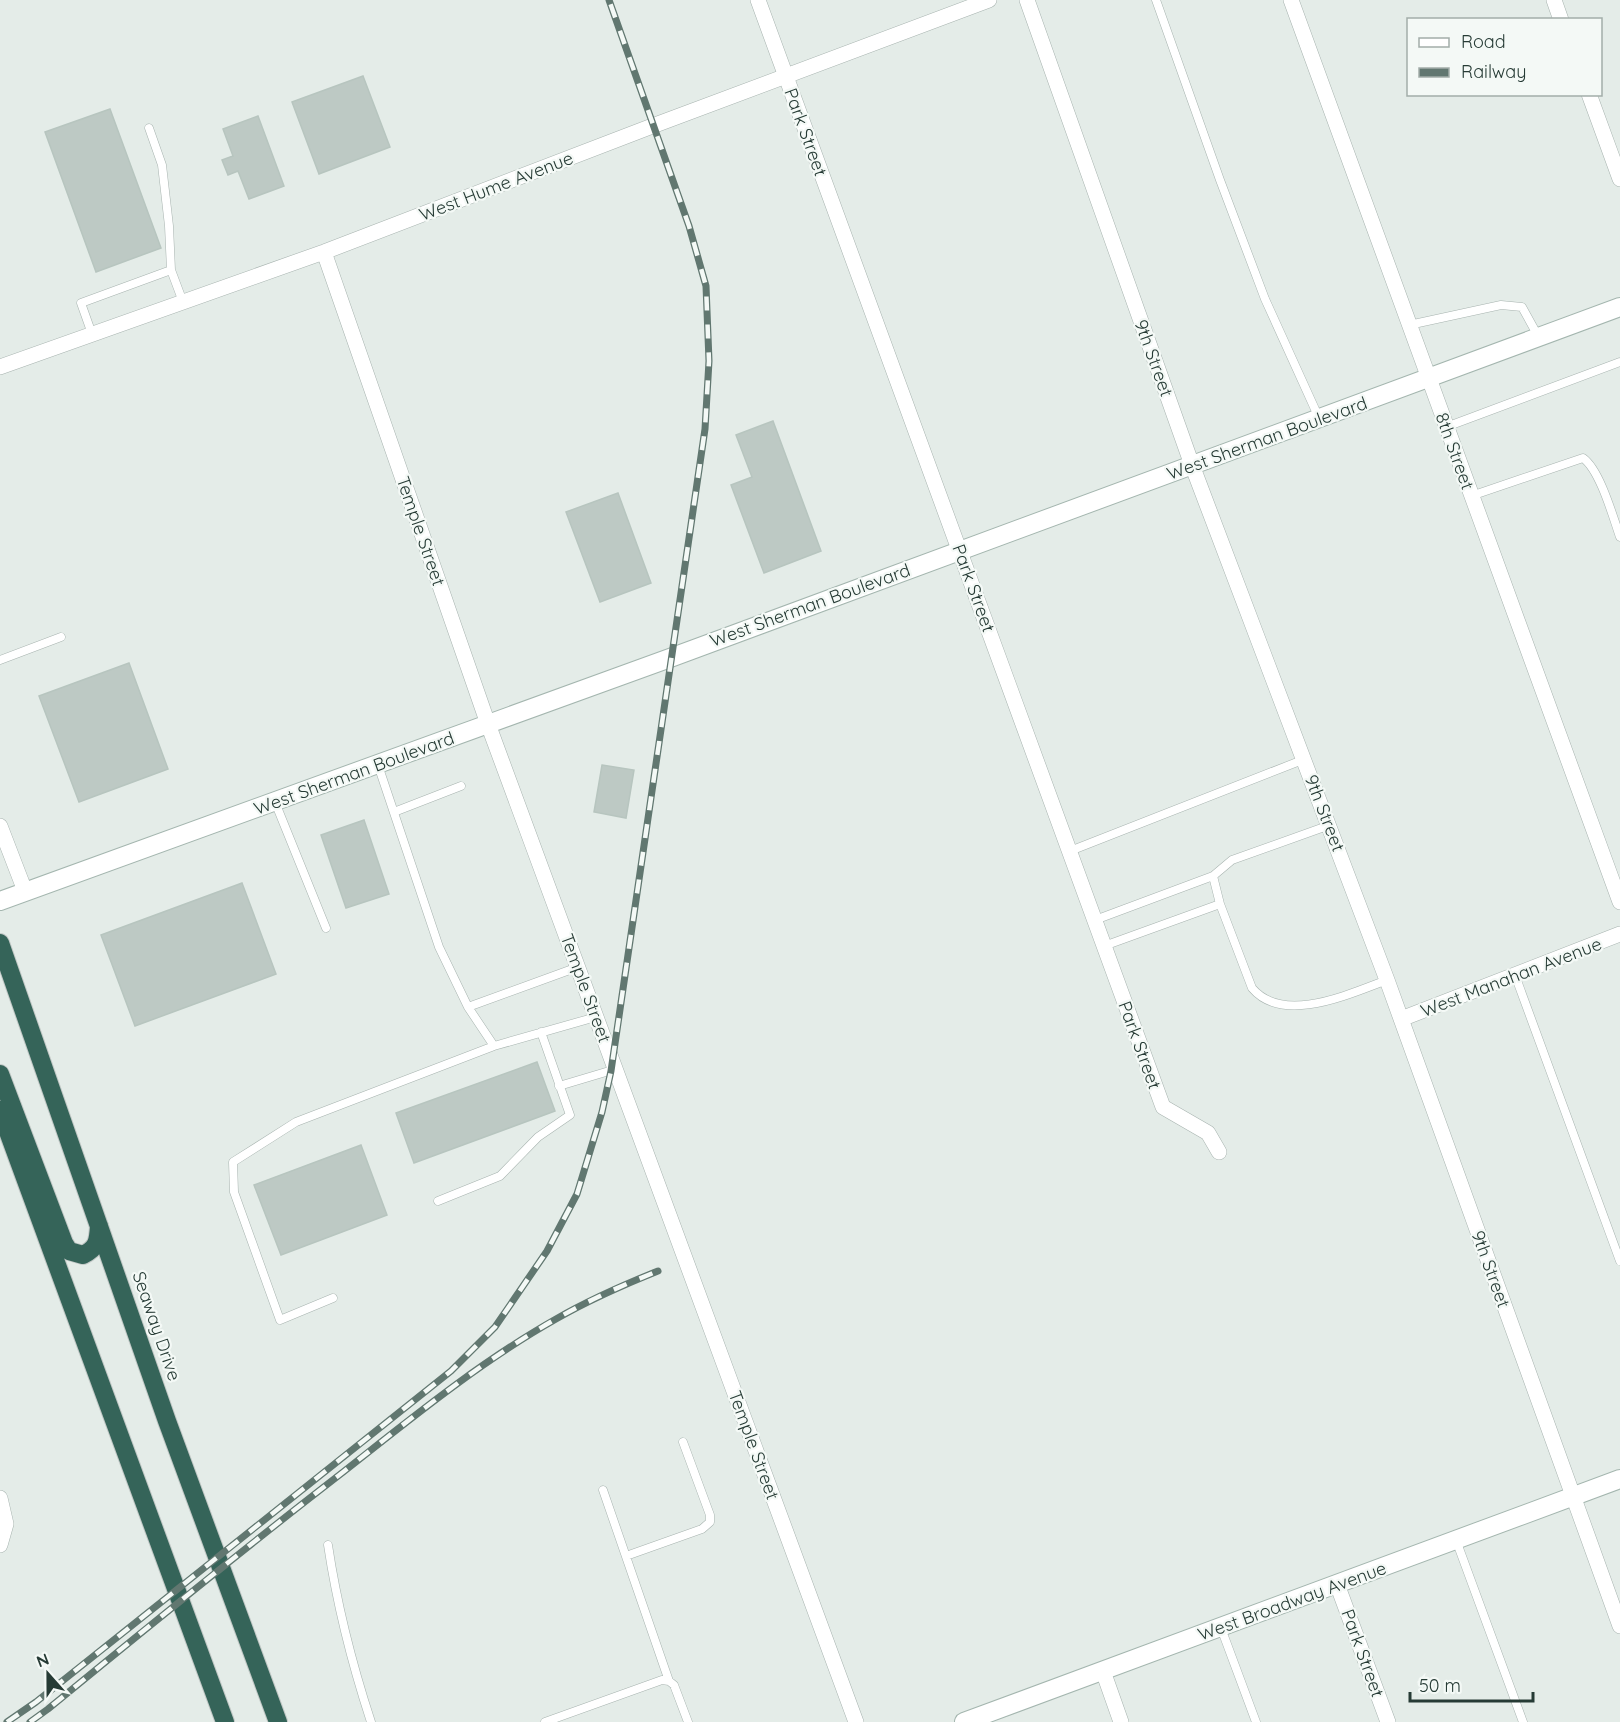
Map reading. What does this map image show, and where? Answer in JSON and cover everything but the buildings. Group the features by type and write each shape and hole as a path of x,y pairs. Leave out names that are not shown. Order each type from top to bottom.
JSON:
{"highway":[{"name":"Seaway Drive","path":"0,943 168,1421 279,1722"},
{"path":"0,1074 69,1251 83,1255 93,1250 98,1238 99,1224"},
{"path":"0,1110 225,1722"}],"main road":[{"name":"West Sherman Boulevard","path":"0,901 488,724 1620,307"},
{"name":"West Broadway Avenue","path":"964,1722 988,1718 1103,1671 1620,1479"}],"street":[{"name":"Park Street","path":"758,0 1163,1107 1208,1133 1219,1152"},
{"name":"West Hume Avenue","path":"0,367 324,252 989,0"},
{"name":"9th Street","path":"1027,0 1192,465 1330,825 1620,1626"},
{"name":"8th Street","path":"1291,0 1620,902"},
{"path":"1554,0 1560,18"},
{"path":"1590,96 1620,179"},
{"name":"Temple Street","path":"324,252 488,724 856,1722"},
{"path":"0,826 25,891"},
{"name":"West Manahan Avenue","path":"1401,1019 1620,934"},
{"path":"0,1498 6,1524 0,1545"},
{"name":"Park Street","path":"1337,1584 1388,1722"},
{"path":"1103,1671 1121,1722"}],"lane":[{"path":"1156,0 1261,288 1319,418"},
{"path":"149,128 162,165 171,270 183,302"},
{"path":"92,334 81,303 171,270"},
{"path":"1409,325 1501,305 1522,307 1539,337"},
{"path":"1446,427 1620,362"},
{"path":"1471,496 1584,458 1590,462 1598,479 1620,537"},
{"path":"0,660 61,637"},
{"path":"1070,851 1305,759"},
{"path":"378,764 439,947 468,1007 494,1046"},
{"path":"394,812 461,786"},
{"path":"275,802 326,928"},
{"path":"1095,920 1213,876 1232,860 1330,825"},
{"path":"1213,876 1220,904 1252,988 1260,997 1269,1002 1291,1005 1316,1003 1387,980"},
{"path":"1104,946 1220,904"},
{"path":"468,1007 578,967"},
{"path":"1515,975 1620,1261"},
{"path":"333,1298 280,1320 234,1192 233,1162 296,1122 494,1046 596,1017"},
{"path":"438,1201 500,1176 538,1137 570,1115 541,1032"},
{"path":"560,1086 616,1069"},
{"path":"626,1556 696,1531 710,1522 710,1515 684,1442"},
{"path":"603,1490 669,1681"},
{"path":"1456,1540 1523,1722"},
{"path":"328,1545 345,1634 371,1722"},
{"path":"1221,1627 1256,1722"},
{"path":"545,1722 662,1680 674,1685 688,1722"}],"railway":[{"path":"7,1722 36,1702 451,1371 495,1327 547,1251 577,1194 602,1112 611,1071 705,429 709,361 706,286 689,226 609,0"},
{"path":"30,1722 265,1533 471,1374 527,1336 568,1312 658,1271"}]}
